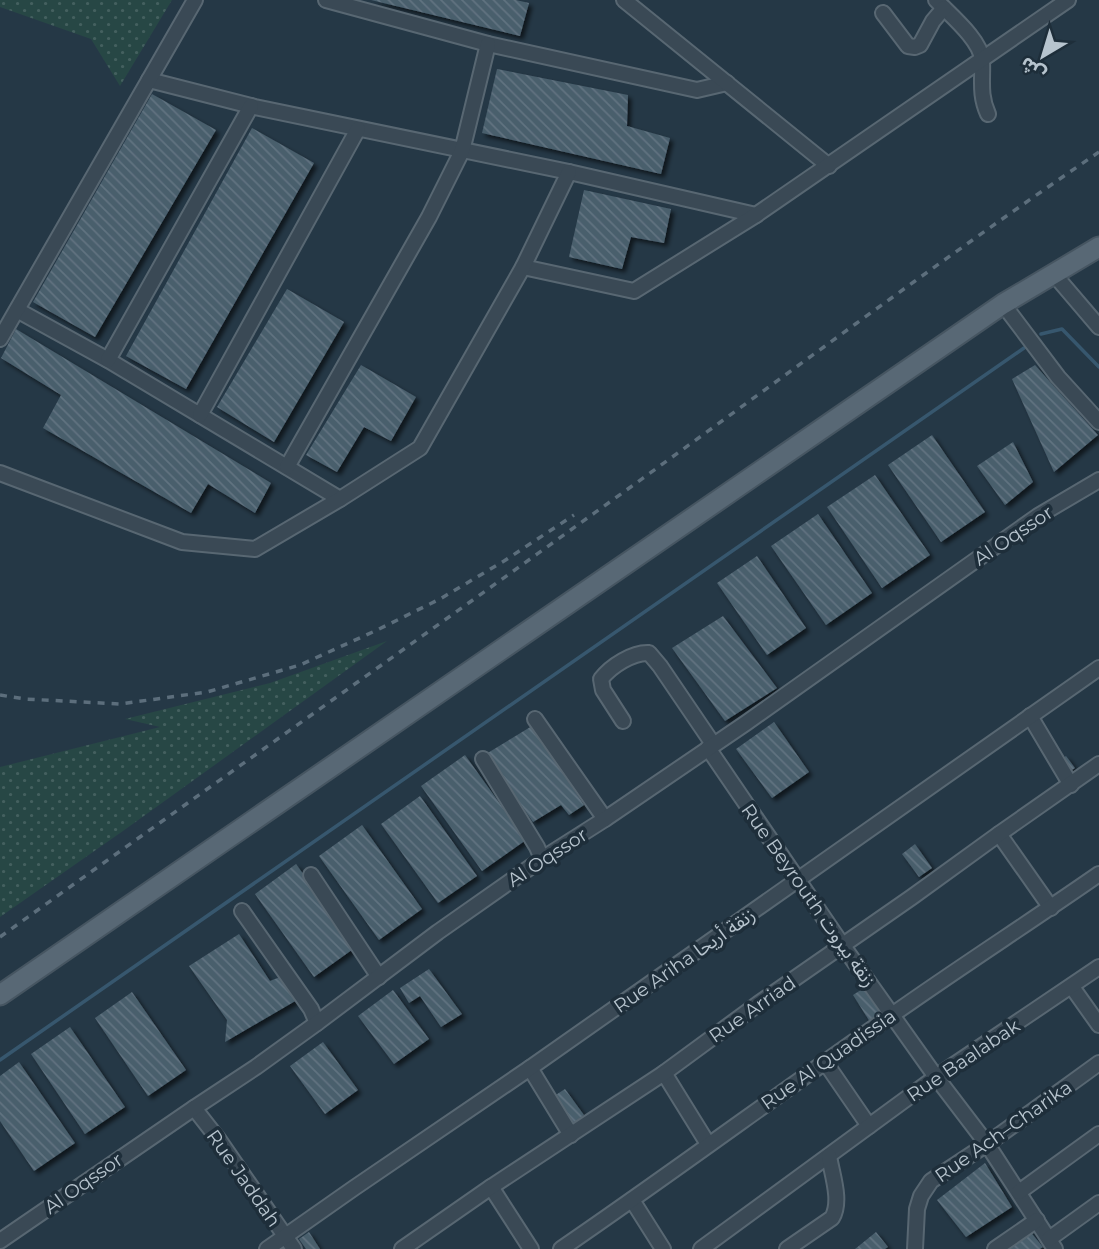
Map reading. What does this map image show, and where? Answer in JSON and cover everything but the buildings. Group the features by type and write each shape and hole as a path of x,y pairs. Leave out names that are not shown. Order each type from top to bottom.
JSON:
{"main road":[{"path":"0,995 1003,304 1099,247"}],"street":[{"path":"0,340 195,0"},
{"path":"326,0 488,44 697,90 727,83"},
{"path":"624,0 829,166"},
{"path":"523,267 634,290 756,215 1068,0"},
{"path":"883,13 908,46 915,47 920,45 939,4 977,43 982,59 984,105 988,114"},
{"path":"287,467 429,217 462,151 488,44"},
{"path":"149,80 251,106 569,172 756,215"},
{"path":"108,360 251,106"},
{"path":"200,415 358,129"},
{"path":"0,473 182,542 255,549 420,448 523,267 569,172"},
{"path":"1053,273 1099,327"},
{"path":"1003,304 1058,377 1099,422"},
{"path":"17,310 108,360 340,499"},
{"name":"Al Oqssor","path":"0,1241 256,1067 438,932 542,859 746,723 1038,516 1099,480"},
{"name":"Rue Beyrouth زنقة بيروت","path":"623,721 603,690 601,679 611,669 635,654 649,653 660,666 797,880 936,1077 987,1144 1052,1244"},
{"name":"Rue Ariha زنقة أريحا","path":"267,1249 530,1068 1099,668"},
{"path":"1030,716 1071,785"},
{"path":"535,719 605,819"},
{"path":"483,759 537,846 542,859"},
{"name":"Rue Arriad","path":"402,1249 664,1073 1099,764"},
{"path":"999,834 1051,908"},
{"name":"Rue Al Quadissia","path":"561,1249 892,1014 1099,874"},
{"path":"311,875 379,977"},
{"path":"242,911 311,1009 317,1024"},
{"name":"Rue Baalabak","path":"701,1249 721,1244 869,1126 936,1077 1099,967"},
{"path":"1072,986 1099,1025"},
{"path":"825,1062 869,1126"},
{"name":"Rue Ach–Charika","path":"915,1249 917,1209 921,1196 931,1181 1099,1063"},
{"path":"530,1068 571,1135"},
{"path":"664,1073 708,1144"},
{"name":"Rue Jaddah","path":"194,1108 235,1162 294,1249"},
{"path":"1019,1192 1099,1134"},
{"path":"787,1249 834,1215 837,1204 829,1156"},
{"path":"491,1187 531,1249"},
{"path":"632,1200 663,1249"},
{"path":"1052,1244 1099,1203"},
{"path":"995,1249 1037,1220"}],"green space":[{"path":"0,0 172,0 120,86 91,39 0,7"},
{"path":"387,641 0,917 0,767 160,727 125,719 270,683"}],"waterway":[{"path":"1041,334 1062,329 1099,367"},
{"path":"0,1060 1024,348"}],"railway":[{"path":"0,937 1099,152"},
{"path":"0,695 25,699 120,704 207,692 300,665 440,599 574,515"}]}
